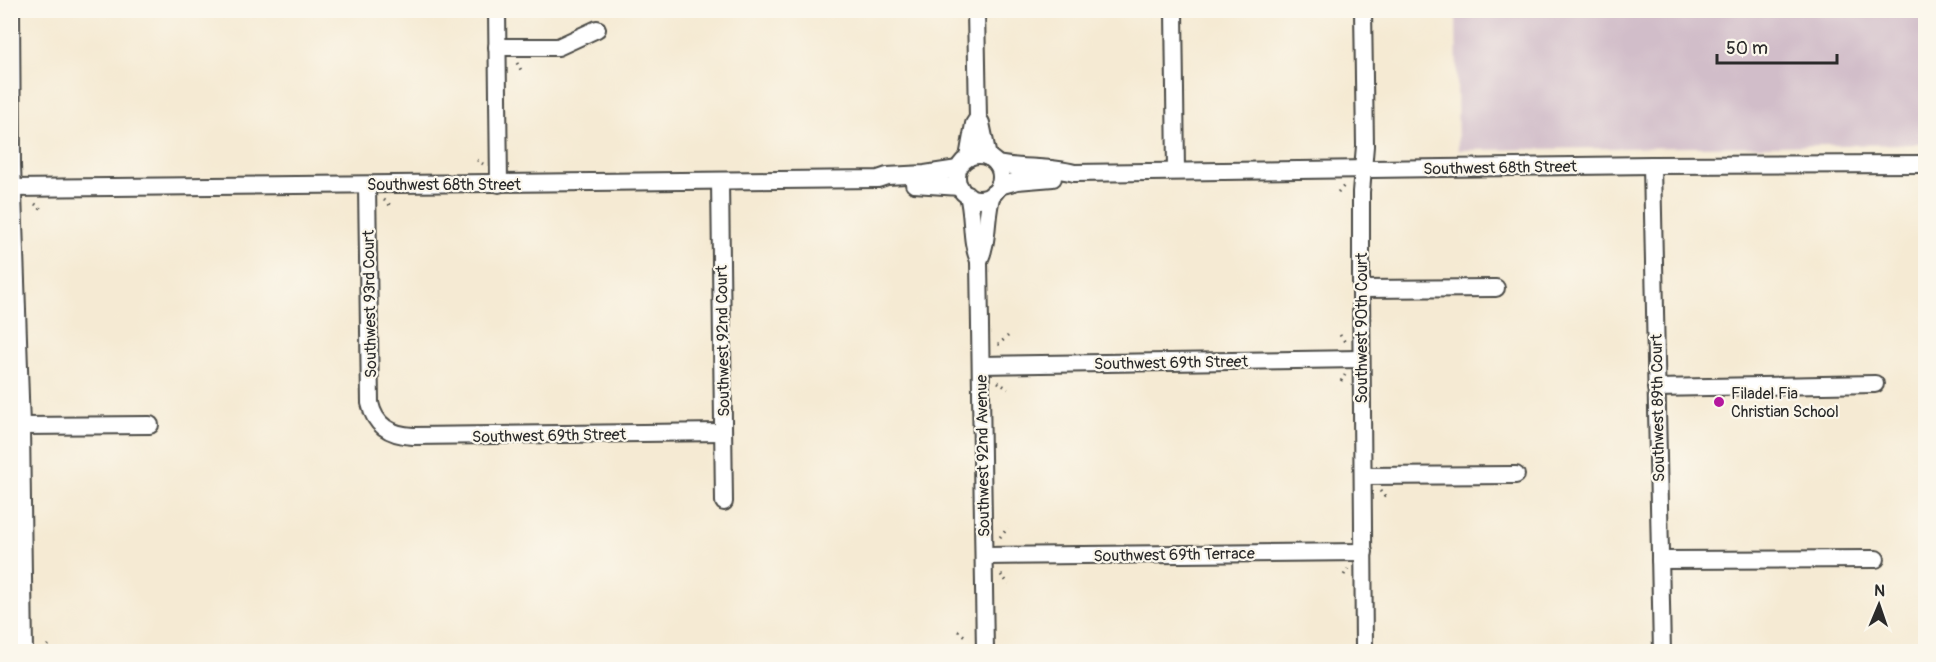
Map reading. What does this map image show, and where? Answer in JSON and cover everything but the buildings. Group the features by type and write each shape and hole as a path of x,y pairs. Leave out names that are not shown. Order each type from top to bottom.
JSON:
{"street":[{"path":"11,10 12,188 21,426 24,651"},
{"path":"497,10 499,184"},
{"path":"976,10 978,118 992,160 1001,177 995,190 980,198 964,191 957,181 974,124 978,118"},
{"path":"1174,10 1176,171"},
{"name":"Southwest 90th Court","path":"1363,10 1360,289 1364,646"},
{"path":"497,47 558,47 597,29"},
{"path":"963,163 975,155 992,160"},
{"name":"Southwest 68th Street","path":"992,160 1025,168 1060,169 1074,173 1652,165 1926,164"},
{"name":"Southwest 68th Street","path":"12,188 878,179 887,176 925,174 963,163"},
{"name":"Southwest 89th Court","path":"1652,165 1662,651"},
{"name":"Southwest 68th Street","path":"995,190 1017,181 1061,178 1074,173"},
{"name":"Southwest 68th Street","path":"878,179 886,184 964,191"},
{"name":"Southwest 92nd Court","path":"720,181 724,502"},
{"name":"Southwest 93rd Court","path":"367,184 370,403 378,423"},
{"name":"Southwest 92nd Avenue","path":"985,651 980,261 985,248 987,211 995,190"},
{"name":"Southwest 92nd Avenue","path":"964,191 972,217 974,249 980,261"},
{"path":"1360,289 1496,288"},
{"name":"Southwest 69th Street","path":"981,365 1361,359"},
{"path":"1656,388 1875,384"},
{"name":"Southwest 69th Street","path":"378,423 388,430 413,436 723,432"},
{"path":"21,426 150,425"},
{"path":"1363,476 1516,475"},
{"name":"Southwest 69th Terrace","path":"984,556 1364,552"},
{"path":"1660,560 1876,559"}],"path":[{"path":"517,63 521,70"},
{"path":"477,160 484,165"},
{"path":"1338,192 1344,186"},
{"path":"384,200 391,206"},
{"path":"35,204 42,210"},
{"path":"1340,335 1345,342"},
{"path":"998,345 1008,336"},
{"path":"1341,381 1345,375"},
{"path":"998,382 1008,389"},
{"path":"999,538 1008,528"},
{"path":"999,574 1009,584"},
{"path":"958,631 966,637"},
{"path":"43,650 48,645"}],"shaded area":[{"path":"1456,11 1925,11 1925,144 1458,150"}],"place":[{"name":"Filadel Fia Christian School","path":"1719,402"}]}
